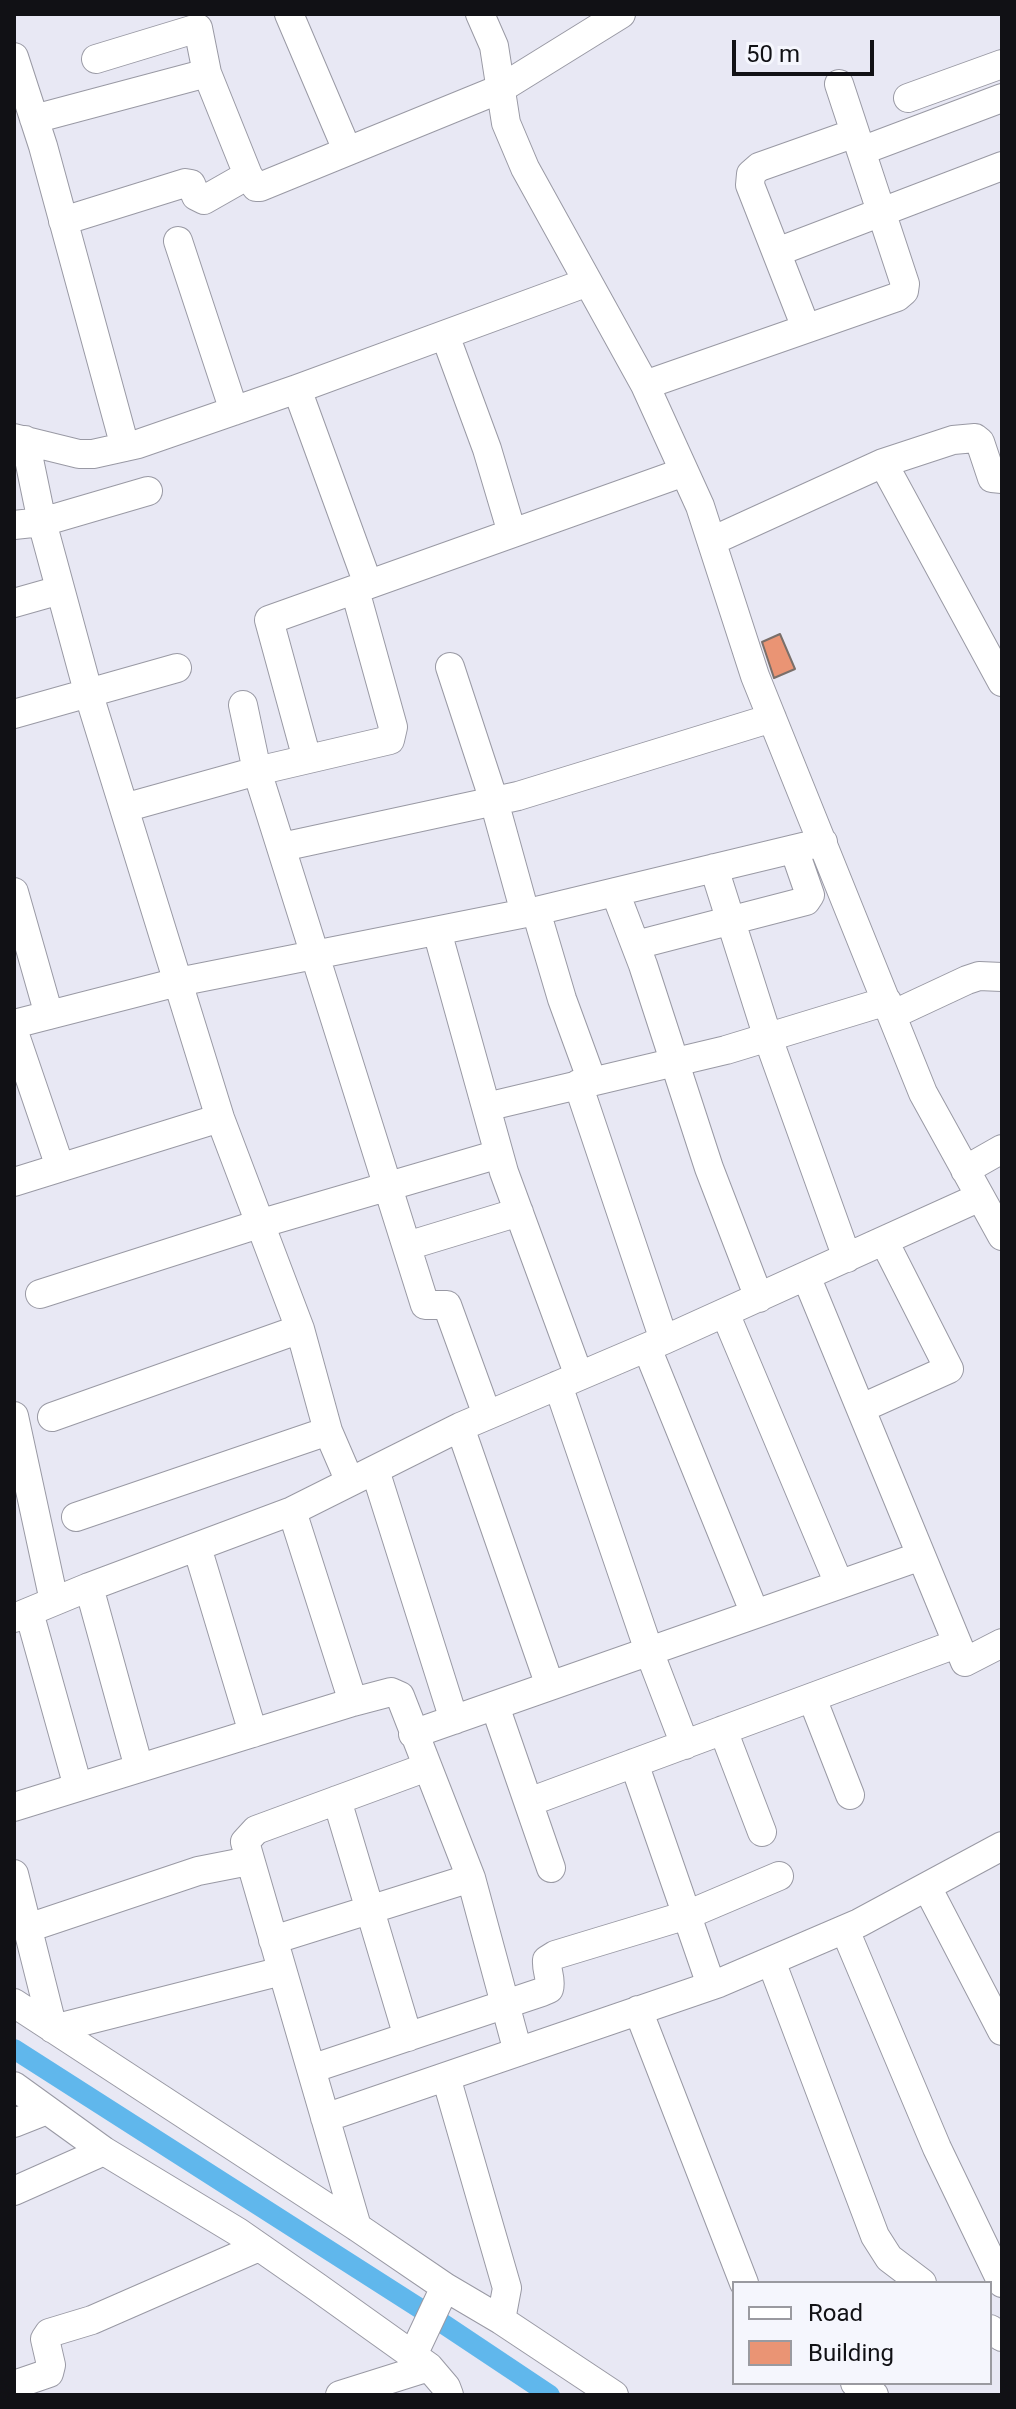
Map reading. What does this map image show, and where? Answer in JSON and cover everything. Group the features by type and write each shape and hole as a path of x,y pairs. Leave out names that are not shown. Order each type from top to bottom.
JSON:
{"street":[{"path":"289,14 347,150"},
{"path":"480,14 494,46 506,123 525,168 645,385 700,506 755,676 923,1093 1002,1236"},
{"path":"96,59 198,28 207,73 248,175 256,187 260,187 500,89 621,14"},
{"path":"14,57 125,447"},
{"path":"908,98 1002,64"},
{"path":"34,119 207,73"},
{"path":"645,385 902,294 905,284 839,84"},
{"path":"806,328 750,185 751,174 759,167 858,142 1002,98"},
{"path":"63,221 185,183 191,184 196,196 204,200 248,175"},
{"path":"777,252 882,213 999,176"},
{"path":"178,241 234,411"},
{"path":"454,1720 362,1476 328,1431 300,1329 220,1118 89,695 60,590 28,524 20,439 79,454 125,447 297,389 588,282"},
{"path":"445,335 487,449 512,533"},
{"path":"124,808 257,771 383,742 390,740 393,734 361,587 297,389"},
{"path":"712,541 883,463 953,440 975,438 980,442 992,478 1002,479"},
{"path":"883,463 1002,682"},
{"path":"307,759 269,620 684,472"},
{"path":"28,524 148,491"},
{"path":"14,603 60,590"},
{"path":"450,667 562,999 656,1344 755,1614"},
{"path":"14,714 177,668"},
{"path":"243,705 257,771 425,1305 447,1305 487,1415"},
{"path":"282,847 494,801 623,765 772,718"},
{"path":"14,1024 178,982 531,912 823,842"},
{"path":"636,945 809,899 794,849"},
{"path":"714,868 768,1038 847,1258"},
{"path":"14,892 49,1015"},
{"path":"615,892 636,945 709,1168 759,1298"},
{"path":"437,931 499,1154 649,1651 685,1745"},
{"path":"486,1107 890,1008 979,976 999,985"},
{"path":"14,1032 60,1167"},
{"path":"14,1182 220,1118"},
{"path":"965,1170 1002,1149"},
{"path":"40,1294 259,1224 389,1189 499,1154"},
{"path":"32,1610 292,1511 460,1427 656,1344 980,1197"},
{"path":"407,1246 519,1212"},
{"path":"862,1408 949,1369 884,1241"},
{"path":"806,1276 965,1662 1002,1643"},
{"path":"725,1313 839,1584"},
{"path":"52,1417 300,1329"},
{"path":"14,1416 32,1610 78,1787"},
{"path":"460,1427 550,1686"},
{"path":"76,1517 328,1431"},
{"path":"292,1511 353,1702"},
{"path":"197,1547 253,1733"},
{"path":"413,1734 921,1556"},
{"path":"89,1587 139,1768"},
{"path":"529,1802 956,1644"},
{"path":"14,1807 353,1702 396,1692 471,1878 518,2052"},
{"path":"812,1698 850,1795"},
{"path":"495,1706 551,1868"},
{"path":"723,1730 762,1832"},
{"path":"634,1763 711,1985"},
{"path":"357,2227 245,1842 256,1830 427,1767"},
{"path":"337,1800 408,2037"},
{"path":"325,2118 711,1985 771,1961 845,1930 1002,1846"},
{"path":"28,1928 198,1871 249,1861"},
{"path":"14,1874 53,2029"},
{"path":"311,2069 549,1989 551,1981 546,1968 547,1960 555,1955 687,1915 779,1876"},
{"path":"273,1940 471,1878"},
{"path":"927,1887 1002,2031"},
{"path":"845,1930 943,2160 1002,2283"},
{"path":"771,1961 875,2236 889,2258 919,2281"},
{"path":"53,2029 282,1971"},
{"path":"14,2003 357,2227 442,2293 501,2320 614,2395"},
{"path":"638,2010 743,2281"},
{"path":"446,2077 507,2288 501,2320"},
{"path":"14,2086 104,2151 238,2232 420,2354 449,2395"},
{"path":"14,2123 47,2110"},
{"path":"14,2191 104,2151"},
{"path":"14,2385 49,2373 51,2365 45,2339 49,2333 92,2320 259,2247"},
{"path":"340,2395 420,2354 442,2293"}],"building":[{"path":"780,634 795,669 774,678 762,642"}],"waterway":[{"path":"14,2049 550,2395"}]}
